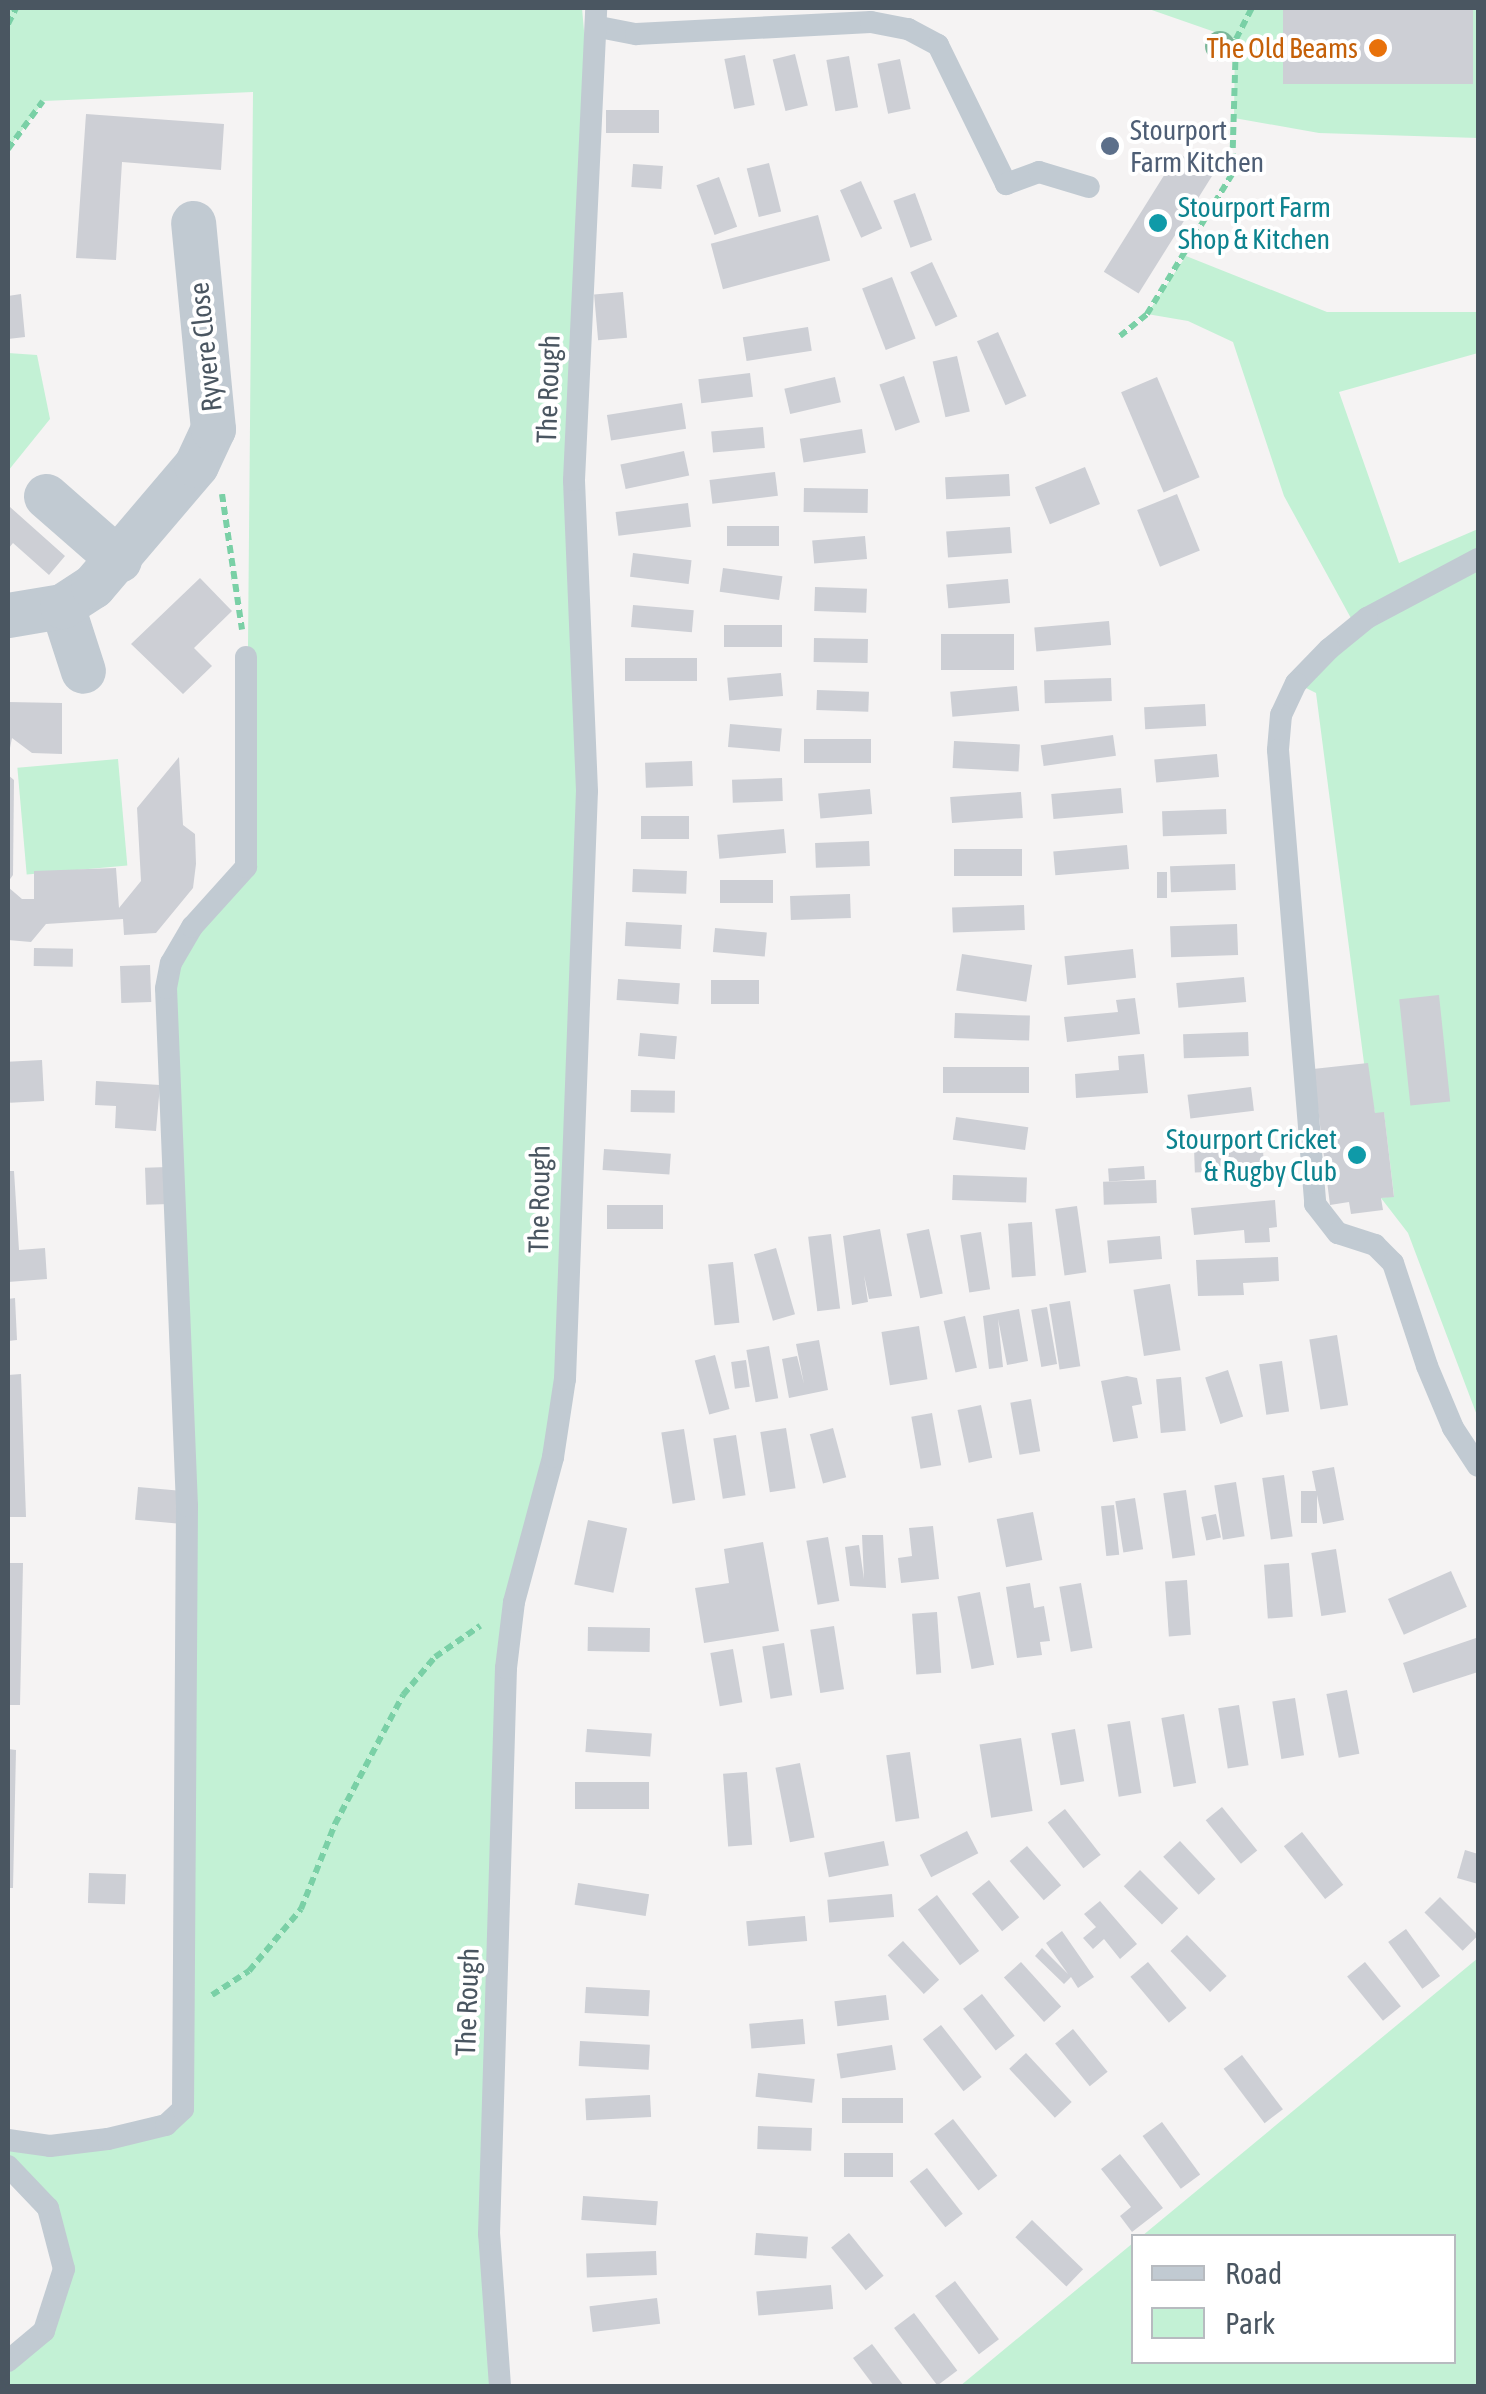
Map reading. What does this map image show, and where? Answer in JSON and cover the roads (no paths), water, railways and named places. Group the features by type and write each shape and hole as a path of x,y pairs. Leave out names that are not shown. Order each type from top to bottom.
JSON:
{"street":[{"name":"Ryvere Close","path":"8,615 62,606 118,560 196,465 212,429 192,223"},
{"path":"46,496 118,560"},
{"path":"62,606 83,671"}],"lane":[{"path":"597,17 636,34 870,22 908,29 938,45 1006,184 1039,172 1089,187"},
{"name":"The Rough","path":"500,2386 489,2234 514,1602 553,1456 565,1380 587,791 574,480 597,17"},
{"path":"1478,559 1367,618 1328,650 1296,682 1281,715 1278,750 1316,1204 1338,1233 1374,1245 1394,1263 1427,1366 1453,1428 1478,1466"},
{"path":"8,2140 50,2146 175,2120 183,2109 180,2016 187,1506 166,988 171,963 192,928 246,866 246,657"},
{"path":"8,2166 48,2208 64,2269 44,2331 8,2361"}],"place":[{"name":"The Old Beams","path":"1378,48"},
{"name":"Stourport Farm Kitchen","path":"1110,146"},
{"name":"Stourport Farm Shop & Kitchen","path":"1158,223"},
{"name":"Stourport Cricket & Rugby Club","path":"1357,1155"}]}
